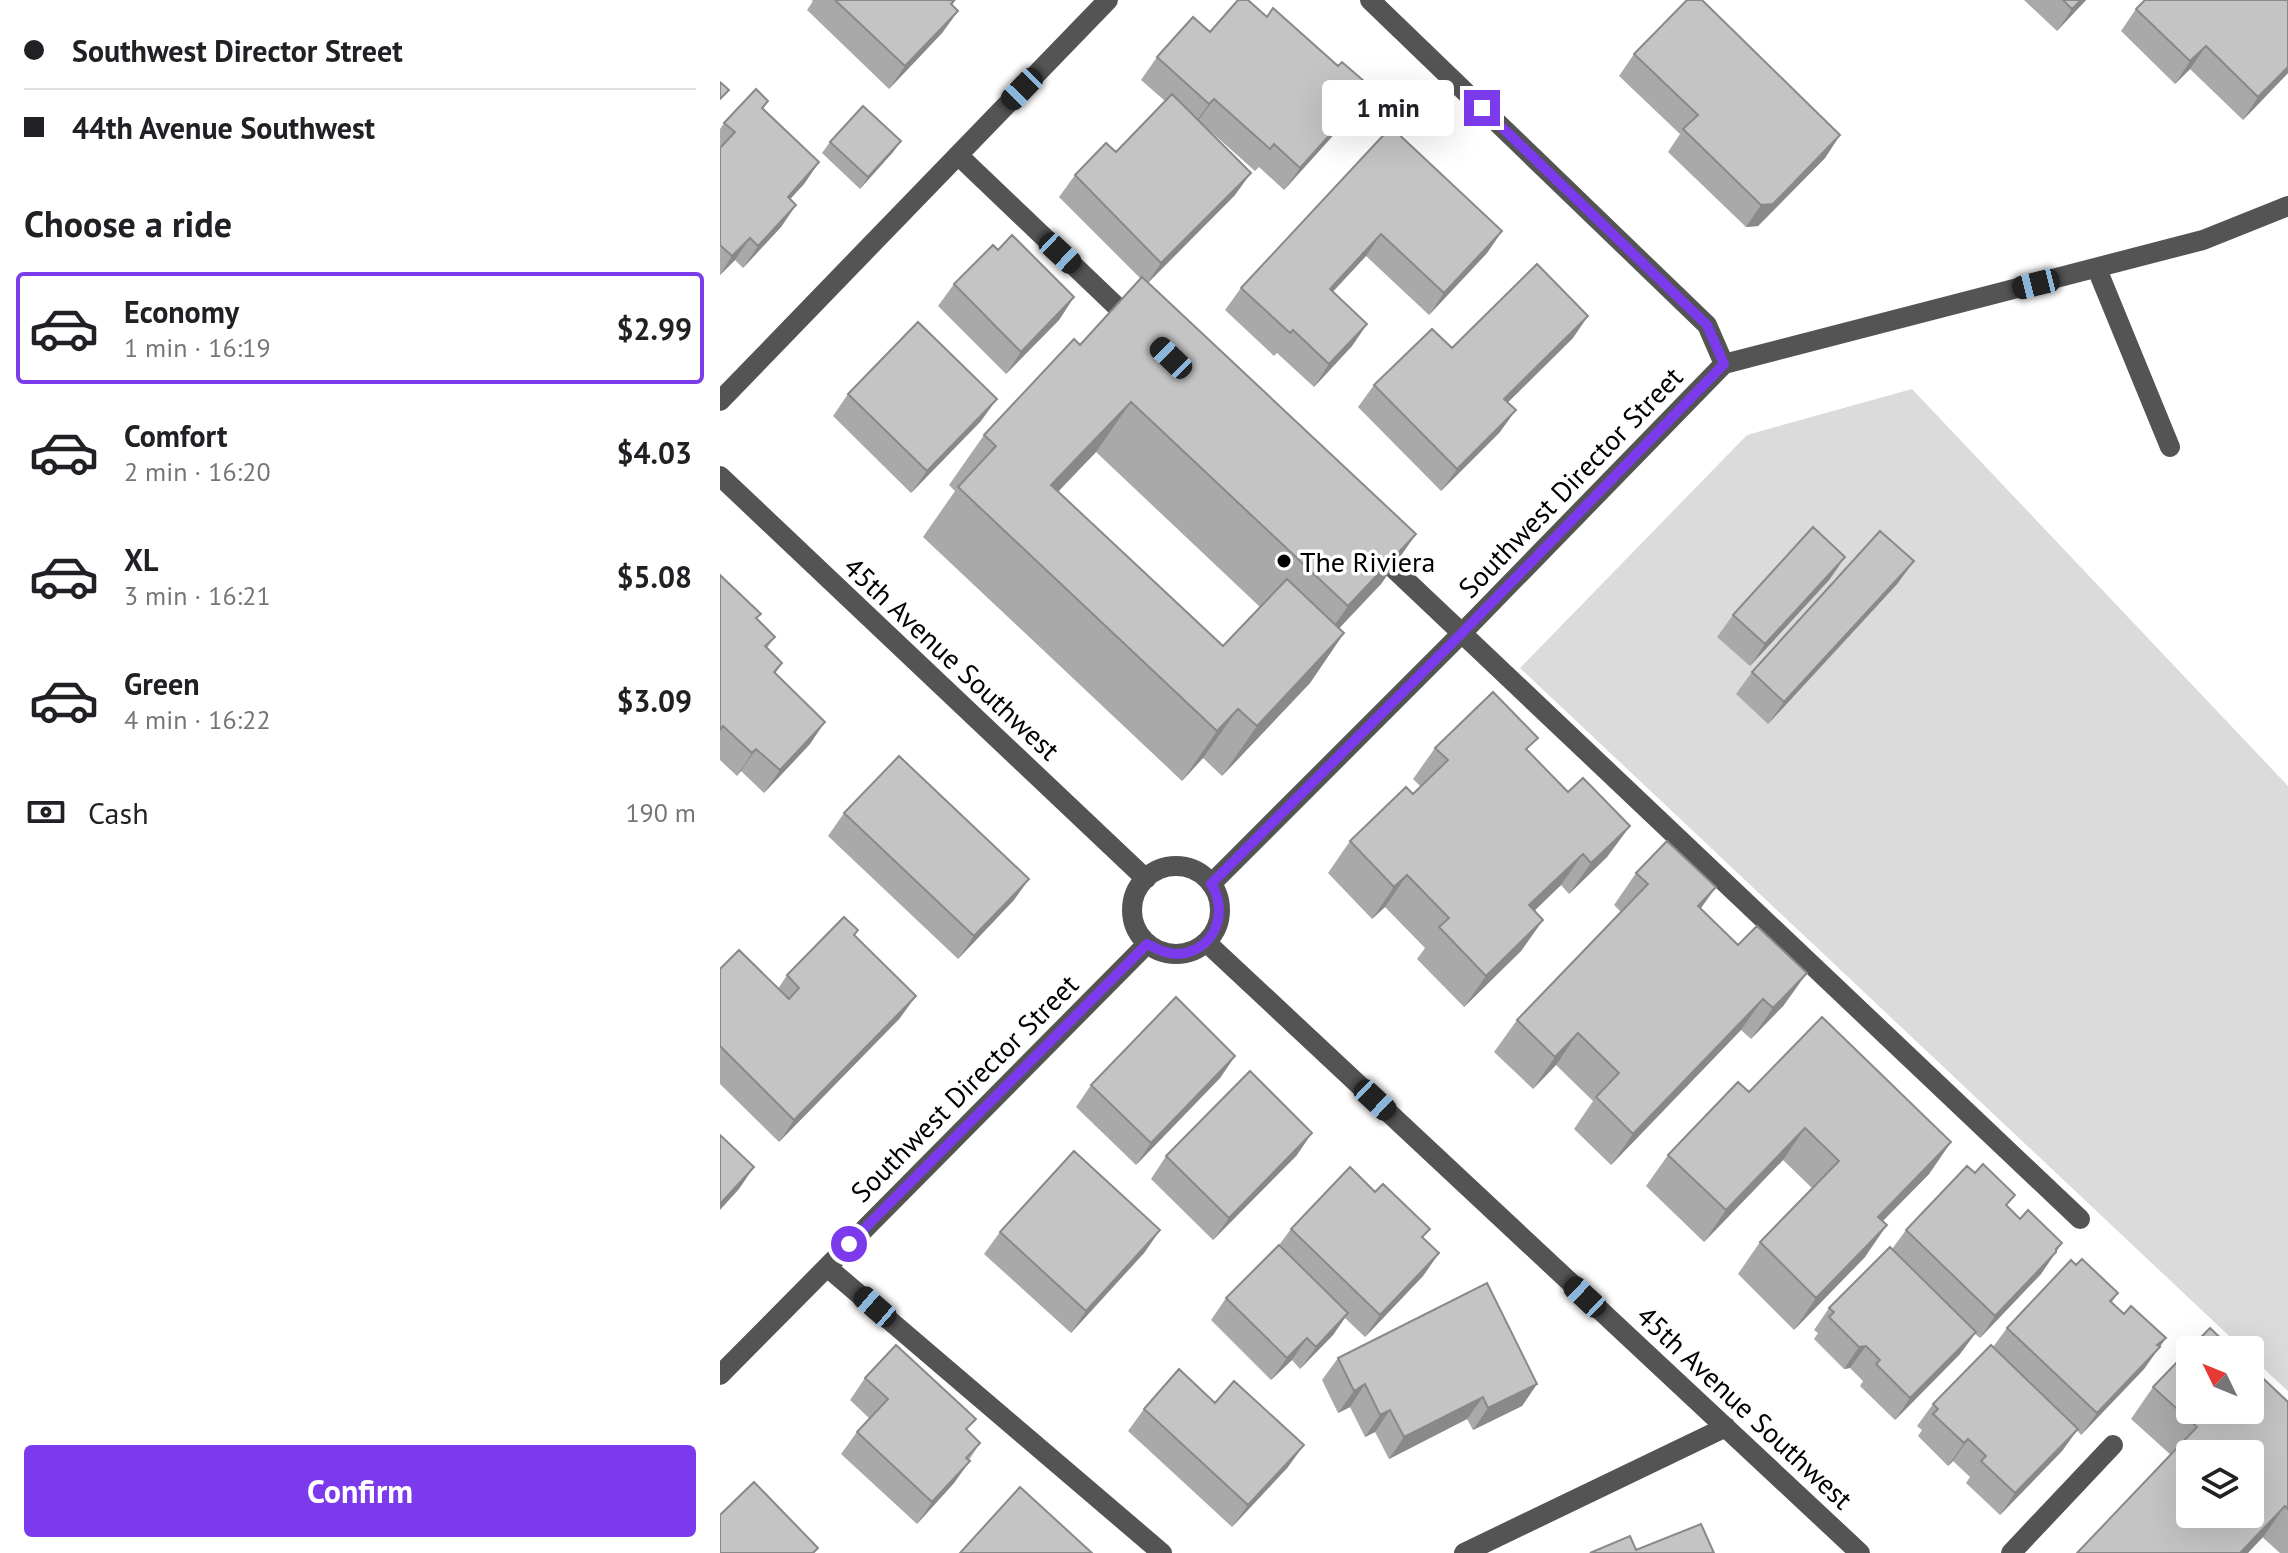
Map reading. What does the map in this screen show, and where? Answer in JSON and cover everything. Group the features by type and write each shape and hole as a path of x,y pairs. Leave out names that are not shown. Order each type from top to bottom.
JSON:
{"street":[{"path":"720,401 1108,0"},
{"path":"1370,0 1707,325 1724,364"},
{"path":"958,155 1153,341"},
{"name":"Southwest Director Street","path":"1211,884 1462,633 1724,364 2203,240 2288,206"},
{"path":"2097,269 2170,447"},
{"name":"45th Avenue Southwest","path":"720,476 1146,879"},
{"path":"1360,536 2080,1219"},
{"path":"1184,867 1198,872 1211,884 1220,906 1219,920 1206,942 1190,952 1175,954 1147,944 1133,918 1137,891 1146,879 1157,871 1184,867"},
{"name":"45th Avenue Southwest","path":"1206,942 1860,1553"},
{"name":"Southwest Director Street","path":"720,1375 1147,944"},
{"path":"827,1267 1162,1553"},
{"path":"1464,1553 1726,1427"},
{"path":"2011,1553 2113,1445"}],"shaded area":[{"path":"1912,389 2288,786 2288,1391 2264,1369 2264,1336 2229,1336 1520,668 1747,435"}],"building":[{"path":"835,0 954,0 951,4 958,11 905,66"},
{"path":"1238,0 1248,0 1267,17 1273,8 1338,66 1342,62 1372,88 1300,168 1274,144 1270,149 1214,99 1209,104 1157,57 1193,17 1210,32"},
{"path":"1687,0 1702,0 1840,135 1773,204 1761,205 1683,129 1698,115 1634,54"},
{"path":"2063,0 2081,0 2072,9"},
{"path":"2145,0 2288,0 2288,67 2258,97 2206,46 2190,61 2136,9"},
{"path":"720,82 729,90 720,99"},
{"path":"756,89 768,101 762,108 819,162 788,197 796,205 758,246 750,238 732,256 720,245 720,148 735,132 724,123"},
{"path":"1172,94 1251,173 1161,263 1075,175 1106,143 1116,152"},
{"path":"863,106 901,141 868,177 830,142"},
{"path":"1391,127 1502,231 1444,293 1381,234 1330,289 1367,324 1329,364 1241,288"},
{"path":"1012,235 1074,297 1021,352 954,284 993,245 998,250"},
{"path":"1537,264 1588,316 1504,399 1516,410 1457,469 1374,385 1432,329 1452,348"},
{"path":"1142,277 1416,534 1348,606 1131,402 1051,485 1223,646 1287,579 1344,633 1257,726 1238,709 1217,731 958,487 996,446 984,435 1074,339 1080,345"},
{"path":"918,322 997,399 927,471 848,394"},
{"path":"1813,527 1845,557 1765,644 1733,615"},
{"path":"1880,531 1914,561 1784,702 1752,672"},
{"path":"720,575 761,614 756,618 775,637 765,646 782,663 774,672 825,722 780,770 756,749 752,753 723,726 720,730"},
{"path":"1493,692 1538,738 1526,749 1568,792 1583,778 1630,826 1591,863 1583,854 1529,905 1543,920 1486,976 1439,927 1449,918 1407,875 1394,887 1350,841 1406,787 1413,794 1448,760 1435,748"},
{"path":"899,756 1029,879 974,936 844,813"},
{"path":"1667,841 1716,887 1698,906 1738,945 1757,926 1807,973 1773,1008 1763,999 1633,1134 1596,1097 1619,1073 1578,1033 1555,1057 1517,1020 1648,884 1636,873"},
{"path":"844,917 858,930 854,935 916,996 794,1120 720,1046 720,969 739,950 789,999 799,988 787,975"},
{"path":"1176,997 1235,1056 1151,1143 1091,1085"},
{"path":"1822,1017 1951,1142 1878,1217 1887,1225 1816,1298 1760,1242 1839,1161 1805,1128 1726,1210 1668,1155 1738,1082 1749,1092"},
{"path":"1250,1071 1312,1133 1229,1218 1166,1156"},
{"path":"720,1135 754,1167 720,1204"},
{"path":"1074,1151 1160,1230 1086,1311 1000,1232"},
{"path":"1983,1164 2015,1195 2006,1205 2020,1219 2028,1210 2062,1243 1995,1316 1906,1230 1967,1166 1975,1173"},
{"path":"1350,1167 1375,1192 1383,1184 1430,1229 1422,1237 1439,1253 1380,1315 1291,1229"},
{"path":"1279,1245 1348,1313 1316,1347 1307,1338 1287,1358 1226,1298"},
{"path":"1890,1247 1976,1332 1910,1398 1876,1364 1880,1360 1866,1346 1859,1347 1829,1317 1834,1312 1829,1308"},
{"path":"2082,1259 2118,1293 2110,1301 2124,1314 2131,1306 2166,1338 2097,1413 2007,1328 2071,1260 2076,1265"},
{"path":"1487,1283 1537,1384 1488,1408 1483,1397 1404,1437 1390,1410 1380,1415 1365,1384 1354,1391 1338,1358"},
{"path":"2210,1328 2218,1336 2202,1336"},
{"path":"896,1345 976,1419 966,1429 980,1443 966,1458 970,1461 932,1502 857,1432 888,1399 865,1378"},
{"path":"1991,1345 2078,1429 2015,1493 1981,1461 1986,1456 1968,1439 1964,1443 1933,1414 1938,1409 1933,1404"},
{"path":"2176,1363 2176,1408 2153,1387"},
{"path":"1179,1369 1215,1403 1234,1381 1304,1445 1248,1505 1144,1409"},
{"path":"2264,1379 2288,1402 2288,1509 2285,1506 2264,1528 2264,1440 2185,1440 2197,1427 2194,1424 2264,1424"},
{"path":"2176,1449 2176,1528 2264,1528 2240,1553 2077,1553"},
{"path":"754,1482 818,1548 813,1553 720,1553 720,1515"},
{"path":"1020,1487 1092,1553 960,1553"},
{"path":"1701,1524 1714,1553 1590,1553 1630,1536 1636,1550"}],"place":[{"name":"The Riviera","path":"1284,561"}],"route":[{"path":"849,1244 1147,944 1175,954 1190,952 1203,945 1213,934 1219,920 1220,906 1211,884 1462,633 1724,364 1707,325 1482,108"}]}
